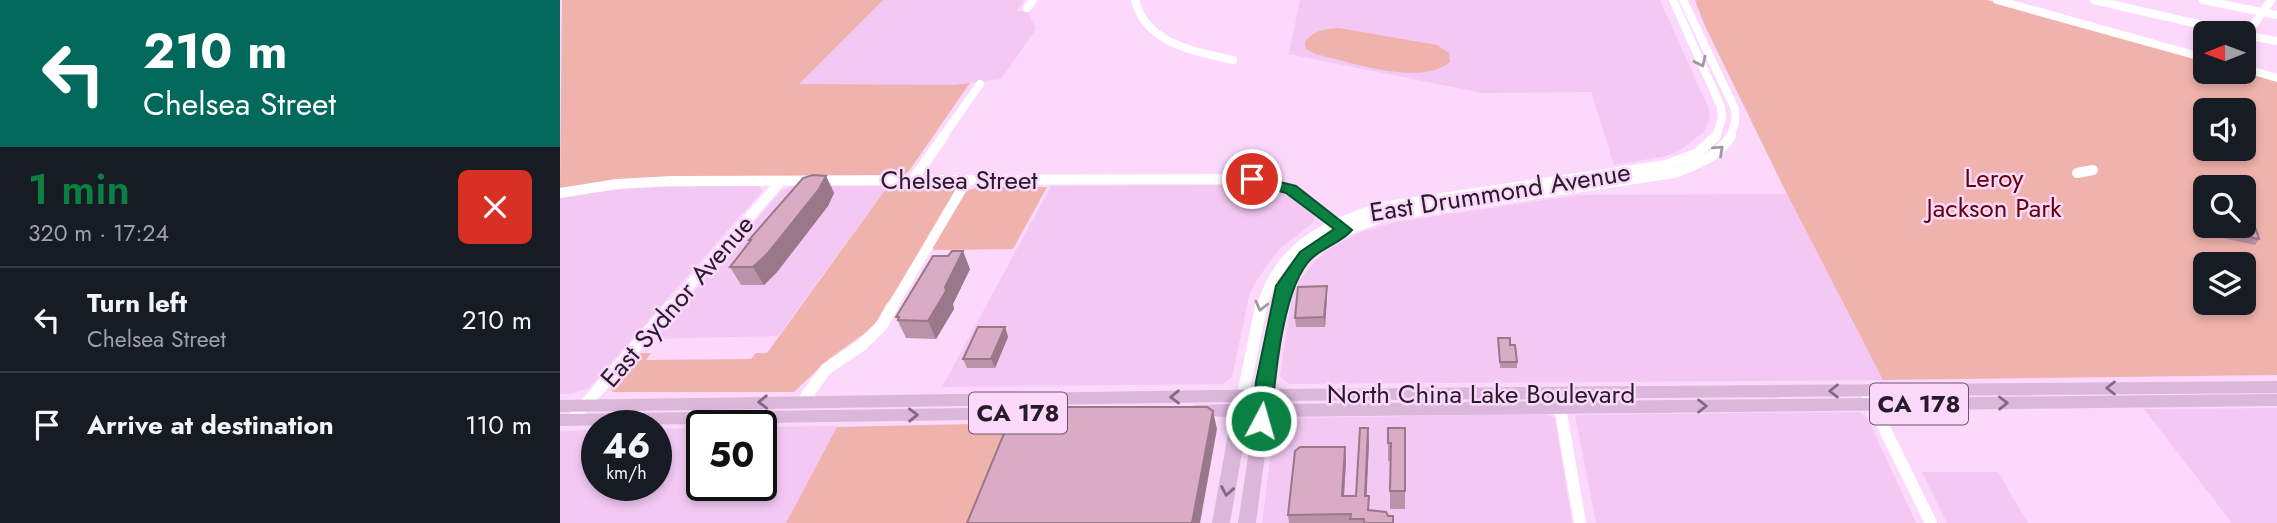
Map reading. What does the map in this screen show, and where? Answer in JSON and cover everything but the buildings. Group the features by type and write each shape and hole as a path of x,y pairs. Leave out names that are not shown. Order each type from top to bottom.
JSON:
{"main road":[{"name":"North China Lake Boulevard","path":"1264,403 1560,407 2277,387"},
{"path":"2155,402 2152,397 2156,394 2210,394 2230,388"},
{"name":"North China Lake Boulevard","path":"560,406 810,409 874,406 890,400 1242,403 1869,397 2155,402 2277,400"},
{"name":"North China Lake Boulevard","path":"566,420 799,409 1242,403"},
{"path":"1222,523 1242,403"},
{"path":"1247,523 1264,403"}],"street":[{"path":"1027,8 1033,0"},
{"path":"1135,0 1139,17 1164,39 1196,51 1233,60"},
{"name":"East Drummond Avenue","path":"1242,403 1261,302 1269,279 1290,253 1306,239 1391,206 1666,166 1698,153 1714,140 1722,124 1719,101 1673,0"},
{"name":"East Drummond Avenue","path":"1264,403 1279,305 1286,281 1306,255 1340,226 1382,217 1659,176 1708,159 1726,145 1736,129 1735,109 1683,0"},
{"path":"1997,0 2193,53"},
{"path":"2007,0 2193,53"},
{"path":"2094,0 2193,23"},
{"path":"2203,0 2277,15"},
{"path":"2256,21 2271,0"},
{"path":"2256,38 2277,41"},
{"path":"2256,70 2277,76"},
{"path":"912,181 980,84"},
{"path":"2077,173 2093,170"},
{"path":"799,409 826,369 862,345 882,325 967,180"},
{"name":"East Sydnor Avenue","path":"566,420 584,405 780,181"},
{"name":"Chelsea Street","path":"560,193 638,182 1265,181 1291,190 1340,226"},
{"path":"1869,397 1931,523"},
{"path":"1560,407 1580,523"}],"shaded area":[{"path":"883,0 1024,0 1017,11 1028,12 1036,29 1001,79 950,85 798,85"},
{"path":"1300,0 1660,0 1709,109 1710,119 1704,132 1679,151 1666,156 1614,165 1591,92 1482,93 1289,54"},
{"path":"1252,185 1292,197 1315,217 1313,223 1279,249 1256,281 1249,296 1232,378 1222,384 942,387 1051,186"},
{"path":"758,186 763,190 589,388 560,394 560,197 637,187"},
{"path":"792,186 888,186 778,336 653,339 782,190"},
{"path":"1787,194 1883,380 1289,384 1280,376 1291,303 1299,281 1329,249 1361,232 1395,222 1578,195"},
{"path":"2277,408 2277,523 2232,523 2144,409"},
{"path":"1859,412 1867,417 1916,523 1596,523 1575,415"},
{"path":"1547,414 1555,418 1572,523 1262,523 1274,428 1289,418"},
{"path":"838,426 786,523 560,523 560,431 581,430 581,501 672,501 672,429 686,428 686,501 777,501 777,427"},
{"path":"1922,472 1998,472 2028,523 1947,523"}],"green space":[{"path":"562,0 883,0 799,84 970,83 904,175 677,177 614,180 560,188"},
{"name":"Leroy Jackson Park","path":"1695,0 1987,0 2193,57 2193,84 2256,84 2256,75 2277,81 2277,375 1883,380 1787,194 1704,24"},
{"path":"1339,28 1437,45 1449,53 1450,62 1437,69 1404,73 1366,67 1315,54 1306,49 1305,42 1312,35"},
{"path":"888,186 955,187 957,191 873,327 829,359 794,392 613,392 611,389 641,353 651,353 646,360 751,359 756,353 767,353"},
{"path":"980,187 1047,187 1013,249 934,250 931,243 965,191"},
{"path":"1016,423 977,523 786,523 837,427"}],"route":[{"path":"1252,179 1291,190 1345,230 1306,255 1286,281 1265,382 1261,421"}]}
